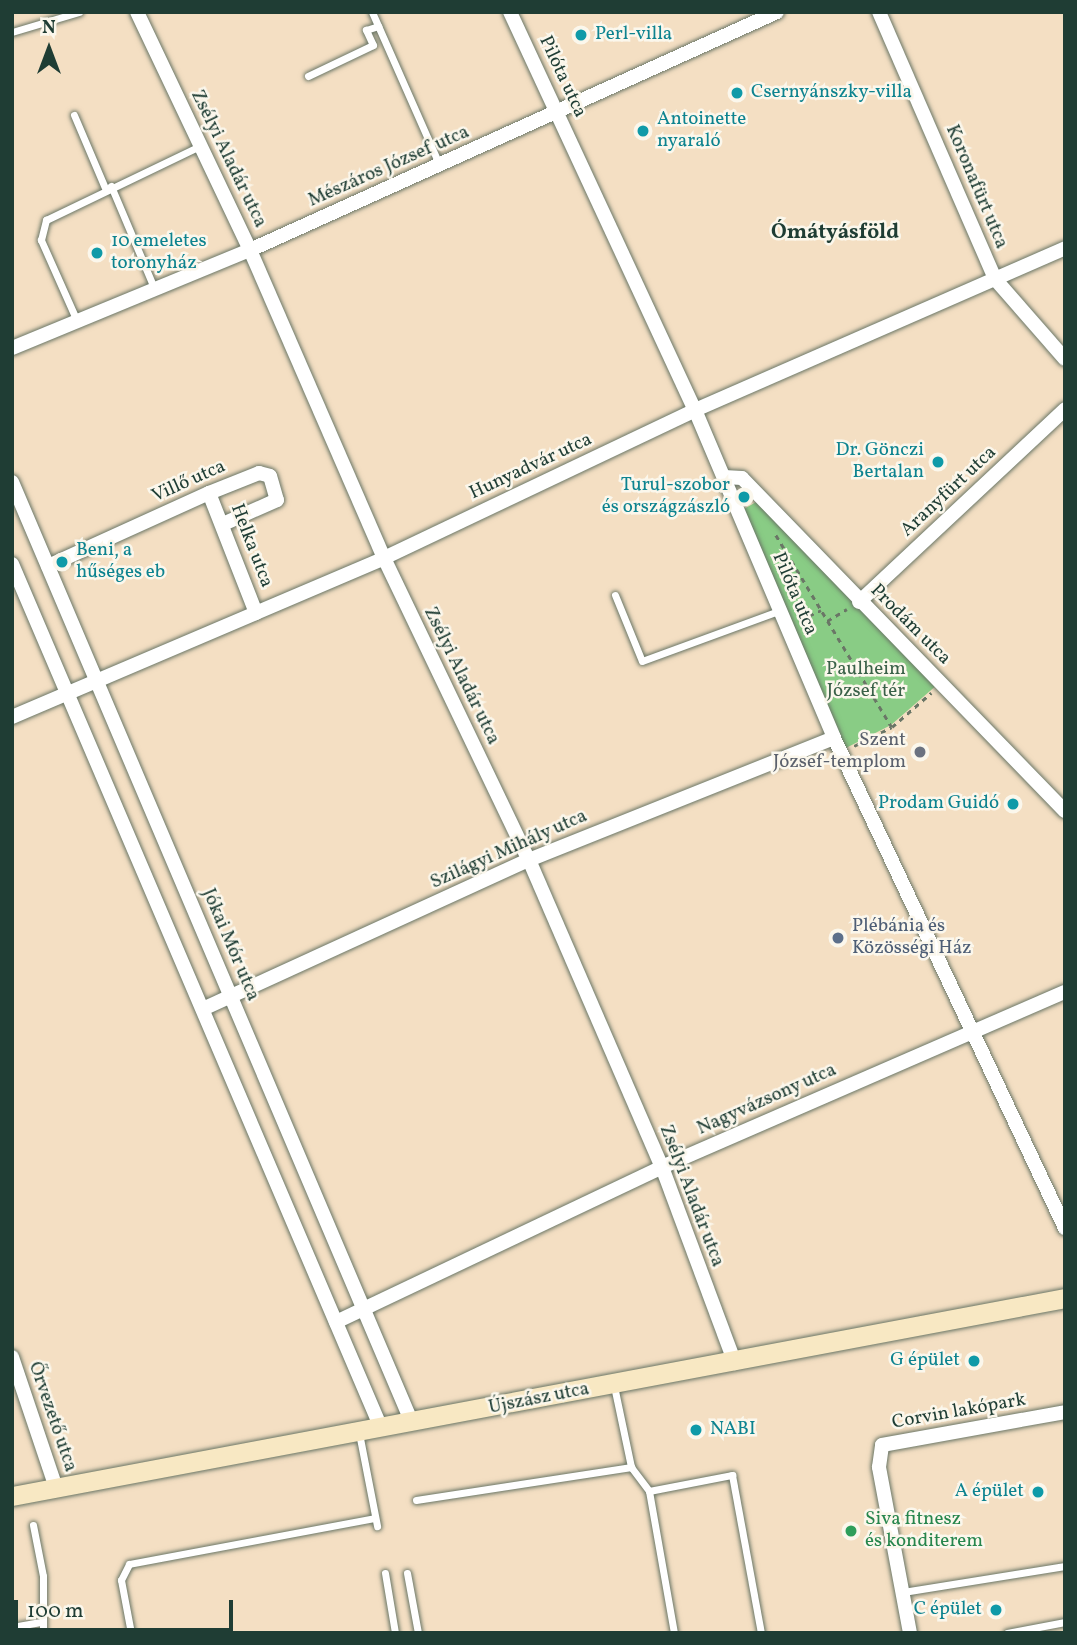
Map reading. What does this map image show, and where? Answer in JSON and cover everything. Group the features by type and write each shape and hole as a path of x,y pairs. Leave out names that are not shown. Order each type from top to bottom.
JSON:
{"street":[{"name":"Zsélyi Aladár utca","path":"136,12 250,250 383,558 529,860 662,1167 735,1363"},
{"name":"Pilóta utca","path":"510,12 695,410 834,738 1065,1228"},
{"name":"Mészáros József utca","path":"12,348 250,250 778,12"},
{"name":"Koronafürt utca","path":"879,12 995,279 1065,359"},
{"name":"Hunyadvár utca","path":"12,717 383,558 695,410 1065,248"},
{"name":"Aranyfürt utca","path":"859,602 1065,410"},
{"name":"Villő utca","path":"48,566 209,493 259,473 271,476 277,487 276,500 223,524"},
{"name":"Prodám utca","path":"724,477 742,478 859,602 1065,811"},
{"name":"Jókai Mór utca","path":"12,482 412,1423"},
{"name":"Helka utca","path":"209,493 256,613"},
{"path":"12,564 205,1008 381,1428"},
{"name":"Szilágyi Mihály utca","path":"205,1008 529,860 834,738"},
{"name":"Nagyvázsony utca","path":"336,1322 662,1167 1065,992"},
{"name":"Újszász utca","path":"12,1496 735,1363 1065,1298"},
{"name":"Őrvezető utca","path":"12,1357 56,1488"},
{"name":"Corvin lakópark","path":"910,1633 879,1466 882,1445 1065,1412"}],"lane":[{"path":"12,32 79,12"},
{"path":"372,12 440,165"},
{"path":"308,76 373,45 366,30 378,26"},
{"path":"74,115 155,290"},
{"path":"77,321 41,240 42,227 58,211 200,146"},
{"path":"615,594 642,661 780,611"},
{"path":"613,1385 631,1466 649,1491 674,1633"},
{"path":"131,1633 121,1580 129,1564 376,1522 359,1433"},
{"path":"416,1500 631,1466"},
{"path":"649,1491 732,1475 761,1633"},
{"path":"33,1525 43,1576 43,1633"},
{"path":"903,1592 1065,1566"},
{"path":"385,1573 395,1633"},
{"path":"407,1573 418,1633"},
{"path":"12,1627 41,1622"},
{"path":"1007,1633 1065,1622"}],"path":[{"path":"771,526 892,727"},
{"path":"827,621 859,602"},
{"path":"787,625 821,610"},
{"path":"841,753 892,727 941,684"}],"green space":[{"name":"Paulheim József tér","path":"758,501 938,684 891,725 842,750 742,510"}],"place":[{"name":"Perl-villa","path":"581,35"},
{"name":"Csernyánszky-villa","path":"737,93"},
{"name":"Antoinette nyaraló","path":"643,131"},
{"name":"10 emeletes toronyház","path":"97,253"},
{"name":"Dr. Gönczi Bertalan","path":"938,462"},
{"name":"Turul-szobor és országzászló","path":"744,497"},
{"name":"Beni, a hűséges eb","path":"62,562"},
{"name":"Szent József-templom","path":"920,752"},
{"name":"Prodam Guidó","path":"1013,804"},
{"name":"Plébánia és Közösségi Ház","path":"838,938"},
{"name":"G épület","path":"974,1361"},
{"name":"NABI","path":"696,1430"},
{"name":"A épület","path":"1038,1492"},
{"name":"Siva fitnesz és konditerem","path":"851,1531"},
{"name":"C épület","path":"996,1610"}],"district":[{"name":"Ómátyásföld","path":"835,233"}]}
